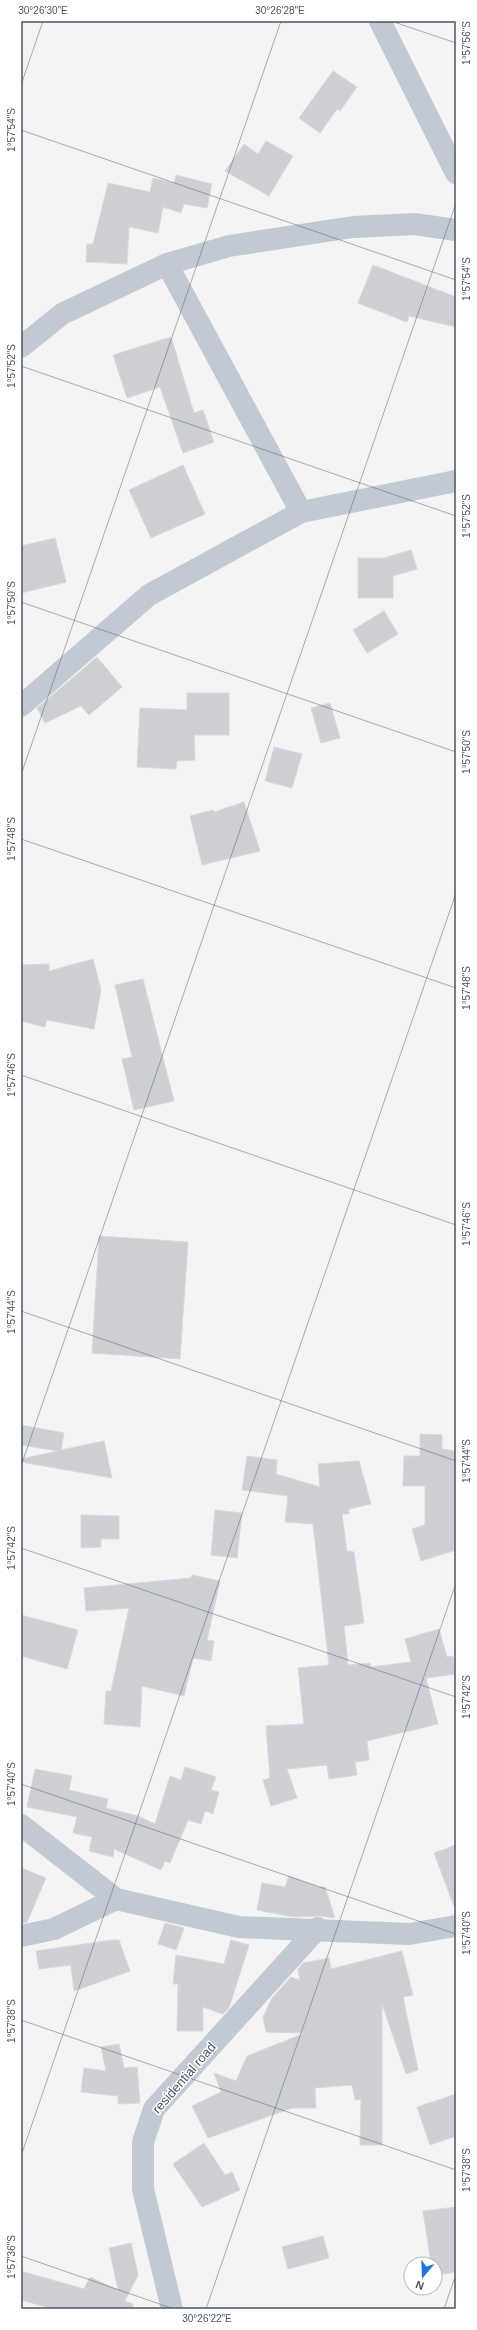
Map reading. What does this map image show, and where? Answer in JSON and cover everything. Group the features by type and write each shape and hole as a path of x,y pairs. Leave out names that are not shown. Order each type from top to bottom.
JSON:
{"street":[{"path":"380,21 456,173"},
{"path":"21,347 62,314 167,264 229,246 353,227 414,224 456,230"},
{"path":"167,264 301,512"},
{"path":"21,706 149,595 301,512 456,481"},
{"path":"21,1825 116,1899 239,1927 318,1928 409,1934 456,1926"},
{"path":"21,1936 54,1929 116,1899"},
{"name":"residential road","path":"172,2309 143,2190 143,2142 154,2109 318,1928"}],"building":[{"path":"333,71 357,87 340,111 337,109 320,133 299,118"},
{"path":"266,141 293,156 269,196 225,171 244,144 258,154"},
{"path":"176,175 212,184 207,208 184,204 181,213 163,207 158,233 129,227 127,264 86,262 87,244 93,244 108,183 150,192 153,178 174,183"},
{"path":"373,265 456,297 456,327 409,316 407,322 358,303"},
{"path":"171,337 194,413 203,410 214,442 183,453 160,387 127,398 113,355"},
{"path":"183,465 205,514 151,538 129,490"},
{"path":"55,538 66,582 21,593 21,546"},
{"path":"411,550 417,569 393,576 393,598 358,598 358,558 384,558"},
{"path":"384,611 398,634 367,653 353,630"},
{"path":"97,657 122,687 89,715 81,706 45,723 37,708"},
{"path":"187,693 229,693 229,735 194,735 195,760 177,761 176,769 137,767 140,708 187,710"},
{"path":"330,703 340,738 321,743 311,708"},
{"path":"274,747 302,754 292,788 265,781"},
{"path":"244,802 260,851 202,865 190,816 213,810 214,812"},
{"path":"93,959 101,990 94,1029 47,1020 45,1027 21,1021 21,965 49,964 49,971"},
{"path":"143,979 174,1101 134,1110 122,1059 132,1057 115,985"},
{"path":"99,1236 188,1242 180,1359 92,1353"},
{"path":"21,1425 64,1433 61,1450 104,1441 112,1478 21,1462 21,1459 58,1451 21,1445"},
{"path":"420,1434 442,1435 442,1449 456,1451 456,1550 421,1561 412,1529 425,1525 425,1486 403,1486 404,1456 420,1456"},
{"path":"247,1456 277,1460 276,1474 320,1487 318,1464 359,1461 371,1504 349,1509 349,1514 342,1514 347,1551 354,1552 364,1623 344,1626 348,1665 370,1663 371,1667 411,1662 405,1639 439,1629 447,1657 453,1656 456,1674 426,1678 438,1724 367,1741 369,1760 355,1762 357,1775 329,1779 327,1765 287,1769 297,1798 271,1806 263,1780 270,1778 266,1726 304,1724 298,1668 329,1665 313,1524 285,1522 288,1496 242,1490"},
{"path":"215,1510 242,1513 237,1558 211,1555"},
{"path":"81,1515 119,1516 119,1539 101,1539 101,1547 81,1548"},
{"path":"192,1575 220,1581 207,1640 214,1641 211,1661 193,1658 184,1696 142,1686 140,1727 104,1724 106,1691 111,1691 129,1608 86,1611 84,1588 191,1578"},
{"path":"21,1615 78,1630 67,1669 21,1656"},
{"path":"185,1767 216,1777 211,1790 219,1792 213,1814 205,1811 201,1824 188,1820 170,1863 165,1861 161,1870 114,1849 113,1857 89,1851 92,1837 73,1833 77,1817 27,1807 35,1769 72,1776 69,1790 108,1799 106,1808 138,1816 155,1824 170,1776 181,1780"},
{"path":"456,1845 456,1906 454,1906 434,1853"},
{"path":"21,1868 46,1878 27,1922 21,1923"},
{"path":"289,1876 318,1887 325,1887 335,1918 320,1916 293,1917 257,1910 262,1883 285,1887"},
{"path":"165,1923 184,1928 176,1950 158,1944"},
{"path":"119,1940 130,1971 74,1991 71,1965 39,1969 36,1951"},
{"path":"231,1940 249,1945 229,2008 223,2014 203,2007 203,2031 177,2031 178,1984 173,1984 176,1955 224,1964"},
{"path":"402,1951 413,1995 403,1997 418,2070 406,2074 382,2004 382,2145 360,2145 361,2099 355,2100 352,2085 315,2088 316,2108 292,2108 208,2138 192,2106 221,2092 214,2073 236,2081 247,2056 305,2033 266,2032 263,2017 272,1998 291,1977 300,1980 298,1969 303,1963 329,1958 331,1969"},
{"path":"119,2044 124,2068 137,2067 140,2103 118,2104 118,2096 81,2092 84,2068 106,2071 101,2047"},
{"path":"456,2094 456,2136 430,2145 417,2107"},
{"path":"204,2143 225,2175 232,2172 240,2190 202,2207 173,2164"},
{"path":"456,2207 456,2272 443,2274 443,2256 430,2256 423,2211"},
{"path":"323,2236 329,2258 288,2269 282,2247"},
{"path":"131,2243 138,2275 125,2301 133,2304 132,2309 53,2309 21,2300 21,2271 84,2289 90,2277 118,2290 109,2248"}]}
